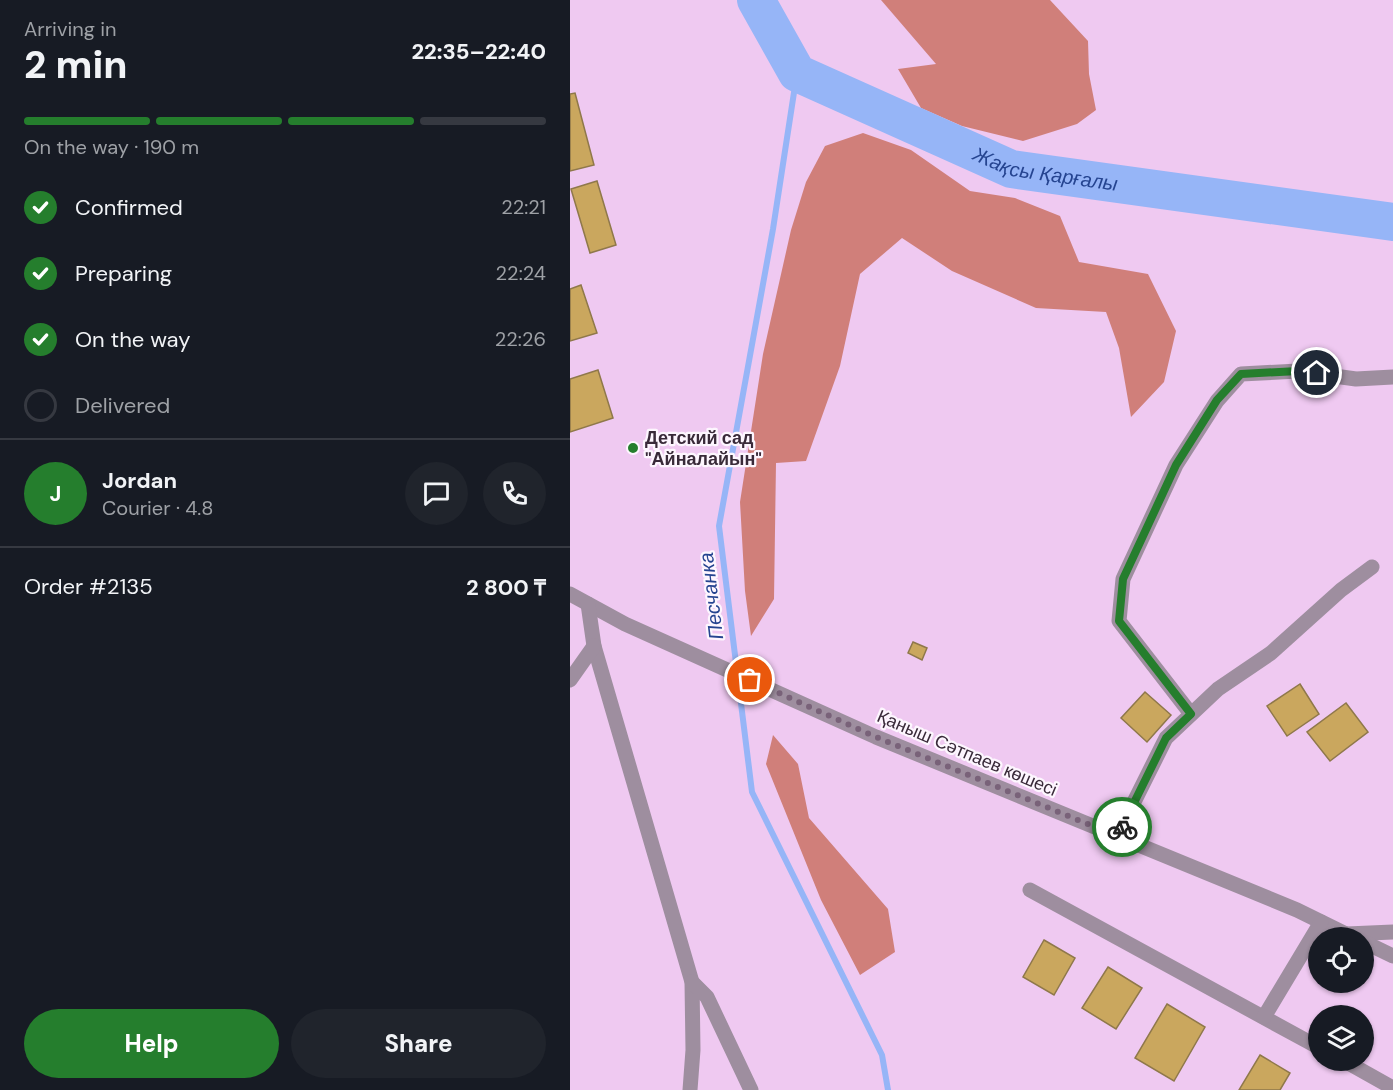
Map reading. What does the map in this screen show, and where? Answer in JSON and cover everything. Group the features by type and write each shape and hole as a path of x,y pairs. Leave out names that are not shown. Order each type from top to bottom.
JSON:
{"street":[{"path":"1191,714 1119,621 1123,579 1176,465 1217,400 1241,374 1298,371 1356,379 1393,377"},
{"path":"1117,836 1166,738 1218,688 1271,653 1341,590 1372,567"},
{"name":"Қаныш Сәтпаев көшесі","path":"570,594 625,624 876,737 1331,927"},
{"path":"588,604 594,645 692,982 693,1050 690,1090"},
{"path":"570,680 594,645"},
{"path":"1030,890 1308,1041"},
{"path":"1264,1017 1321,922"},
{"path":"1374,934 1393,932"},
{"path":"1374,947 1393,956"},
{"path":"692,982 707,997 751,1090"},
{"path":"1363,1071 1393,1088"}],"shaded area":[{"path":"881,0 1050,0 1088,41 1089,74 1096,110 1077,124 1023,141 962,126 921,108 898,69 936,64"},
{"path":"863,133 911,150 970,191 1015,198 1060,216 1079,262 1148,274 1176,331 1164,382 1131,417 1119,348 1106,312 1036,308 952,271 902,238 860,274 840,366 806,461 776,463 774,599 751,636 745,591 740,502 763,354 791,230 806,182 825,146"},
{"path":"773,735 798,764 809,818 888,909 895,952 860,975 821,900 766,764"}],"building":[{"path":"575,93 594,165 570,171 570,94"},
{"path":"597,181 616,245 590,253 571,189"},
{"path":"581,285 597,333 570,341 570,289"},
{"path":"598,370 613,418 570,432 570,379"},
{"path":"913,642 927,648 922,660 908,653"},
{"path":"1300,684 1319,714 1287,736 1267,706"},
{"path":"1145,692 1171,715 1147,742 1121,718"},
{"path":"1346,703 1368,732 1330,761 1307,732"},
{"path":"1044,940 1075,958 1054,995 1023,977"},
{"path":"1108,967 1142,988 1116,1029 1082,1008"},
{"path":"1167,1004 1205,1027 1174,1081 1135,1058"},
{"path":"1260,1055 1290,1073 1280,1090 1239,1090"}],"waterway":[{"name":"Жақсы Қарғалы","path":"756,0 797,73 1011,169 1393,222"},
{"name":"Песчанка","path":"797,73 773,229 719,526 752,792 882,1055 888,1090"}],"way so far":[{"path":"750,680 876,737 1117,836 1122,827"}],"place":[{"name":"Детский сад \"Айналайын\"","path":"633,448"}],"route":[{"path":"1122,827 1166,738 1191,714 1119,621 1123,579 1176,465 1217,400 1241,374 1298,371 1317,373"}]}
